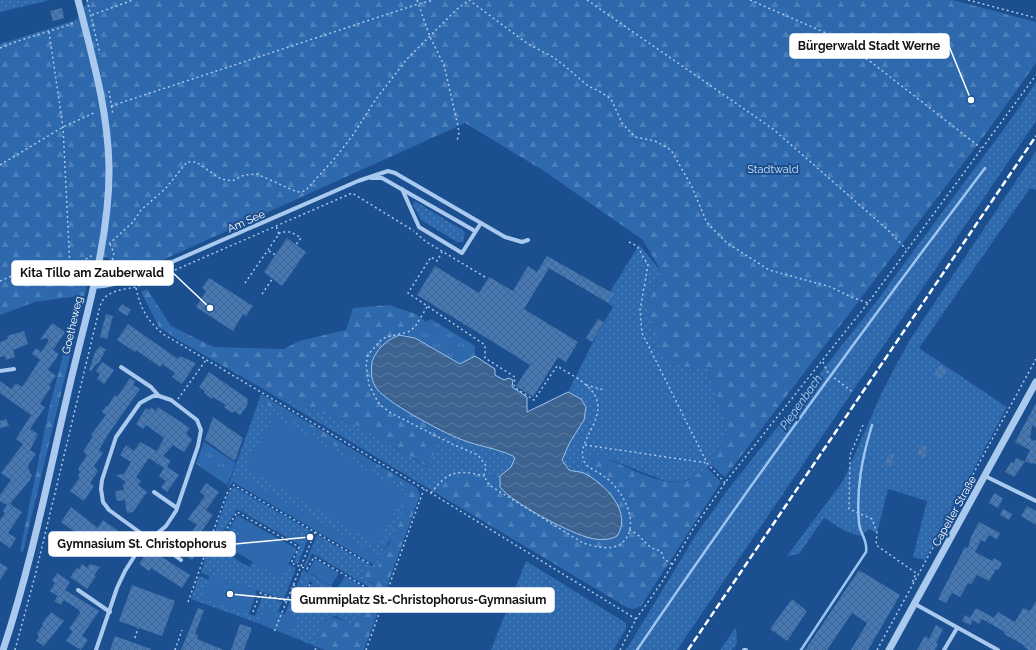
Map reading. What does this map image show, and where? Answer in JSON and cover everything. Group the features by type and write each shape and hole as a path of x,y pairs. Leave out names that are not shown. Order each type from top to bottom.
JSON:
{"street":[{"name":"Goetheweg","path":"3,650 29,563 97,267 107,199 109,169 104,108 94,60 78,0"},
{"name":"Am See","path":"92,286 100,287 114,285 131,276 149,272 367,178 388,171 395,173 513,241 522,242 528,240"},
{"path":"367,178 382,178 475,231"},
{"path":"402,189 419,227 462,253 480,223"},
{"name":"Am See","path":"97,267 131,276"},
{"path":"121,367 150,387 159,396"},
{"path":"0,371 14,369"},
{"name":"Capeller Straße","path":"889,650 986,476 1036,382"},
{"path":"96,650 117,588 125,571 139,549 150,538 166,526 177,508 198,446 200,430 197,420 166,397 153,396 140,404 116,438 102,480 101,489 103,502 109,510 150,538 181,560"},
{"path":"986,476 1036,501"},
{"path":"154,492 177,508"},
{"path":"78,590 110,612"},
{"path":"915,604 998,650"},
{"path":"944,650 957,628"}],"path":[{"path":"0,48 18,40 49,32 133,0"},
{"path":"417,0 430,37 444,66 460,133 457,141"},
{"path":"0,165 64,127 104,108 434,0"},
{"path":"0,281 20,272 70,268 100,250 120,236 141,210 166,188 187,162 196,162 221,178 232,181 244,175 257,174 297,192 305,190 336,157 353,135 376,99 408,59 457,8 469,0 528,44 562,64 588,86 600,91 611,99 622,123 635,137 655,141 671,150 691,185 707,223 727,243 769,270 831,287 851,297 868,302"},
{"path":"587,0 773,129 888,230 907,250"},
{"path":"750,0 826,33 852,50 920,100 982,149"},
{"path":"968,0 1036,18"},
{"path":"49,32 64,127 70,268"},
{"path":"620,650 636,619 672,564 693,528 725,483 868,302 1036,75"},
{"path":"15,650 35,576 67,438 102,300 111,292 136,287 352,193 413,231 442,252 485,277"},
{"path":"276,226 280,234"},
{"path":"246,283 281,232 291,232 301,238 295,246"},
{"path":"629,242 636,246 648,265 640,310 642,333 706,463 725,483"},
{"path":"269,251 277,256"},
{"path":"442,252 437,261 431,257 408,294 485,345 485,358 515,377 514,386 534,400 546,380 549,380 557,366 586,385 604,390"},
{"path":"262,294 273,278"},
{"path":"136,287 139,302 150,323 166,336 431,493 636,619"},
{"path":"427,307 415,327 408,332 386,337 380,341 368,355 366,364 369,385 379,404 391,413 452,444 478,455 486,466 484,476 489,485 583,543 596,547 616,546 624,541 629,530 629,515 623,497 617,488 606,477 584,462 583,452 599,409 596,398 586,385"},
{"path":"877,650 1036,359"},
{"path":"176,403 206,360"},
{"path":"823,362 828,373 854,393"},
{"path":"863,425 850,455 849,509 872,519 877,533 876,545 916,573 912,583"},
{"path":"585,445 706,463"},
{"path":"431,493 439,482 448,475 459,471 484,476"},
{"path":"188,602 227,493 234,485 370,564"},
{"path":"366,650 424,489"},
{"path":"208,545 216,547 237,512 298,547 291,563 307,569 314,557 367,588"},
{"path":"629,530 640,537 652,550 661,551 664,559 672,564"},
{"path":"274,632 315,532"},
{"path":"293,584 306,591 310,584"},
{"path":"253,612 260,593 286,601"},
{"path":"135,638 138,628"},
{"path":"175,650 182,630"}],"green space":[{"path":"0,0 50,0 0,12"},
{"name":"Stadtwald","path":"88,0 953,0 1036,22 1036,63 984,136 725,477 711,465 728,431 707,367 686,369 662,356 646,304 661,271 643,240 544,171 465,123 149,266 124,270 113,263 108,257 93,260 23,552 20,551 49,409 78,296 35,302 0,315 0,44 76,20"},
{"path":"1036,82 1036,121 677,650 626,650 697,533 730,487 873,306 1009,122"},
{"path":"1036,151 1036,190 1030,188 919,348 1007,407 925,560 913,557 927,501 888,489 877,533 869,529 860,536 845,531 824,518 799,554 787,556 843,481 883,390 909,341"},
{"path":"415,201 464,231 463,242 457,242 421,220 413,205"},
{"path":"639,245 661,271 646,304 686,369 707,367 728,431 711,465 695,477 681,482 665,481 596,454 584,473 569,470 562,460 586,407 581,399 568,392 593,342 613,307 608,303 611,298 610,292"},
{"path":"147,289 171,326 214,347 284,349 299,341 346,330 353,308 389,305 416,314 416,319 406,335 399,335 391,401 443,431 428,467 361,427 300,405 263,389 180,341 159,327 141,292"},
{"path":"416,314 426,322 431,319 475,346 475,356 460,364 415,338 406,335 416,319"},
{"path":"263,389 300,405 361,427 427,467 443,431 459,439 506,453 515,458 511,467 500,476 467,474 449,478 436,493"},
{"path":"261,394 417,488 420,495 364,650 325,650 315,646 323,624 326,620 335,618 351,625 362,617 375,584 363,578 362,573 365,568 375,571 381,561 376,558 389,544 405,508 407,496 403,486 259,400"},
{"path":"259,400 403,486 407,494 405,510 393,536 378,556 238,475 227,489"},
{"path":"274,416 406,493 377,544 245,467"},
{"path":"204,442 236,463 227,485 196,464"},
{"path":"596,453 637,472 660,480 671,482 684,481 707,468 721,482 641,606 634,609 628,608 436,493 449,478 467,474 500,476 500,487 549,521 576,533 604,540 621,514 615,501 606,490 584,473"},
{"path":"237,474 378,556 373,564 233,482"},
{"path":"234,487 311,531 298,564 294,562 300,545 237,509 215,545 211,544 228,494"},
{"path":"237,515 297,549 280,578 231,549 241,531 231,526"},
{"path":"231,526 241,531 231,549 237,552 234,558 249,567 253,562 280,577 288,564 296,568 284,599 201,573 209,547 217,550"},
{"path":"317,535 372,566 376,558 381,561 375,571 369,569 369,582 375,584 374,590 312,553 306,567 304,566"},
{"path":"315,559 339,573 331,586 308,572"},
{"path":"526,561 626,623 626,629 613,650 491,650"},
{"path":"303,570 365,606 362,617 351,625 336,616 325,620 315,646 290,636 296,619 285,614 296,587 332,608 339,598 310,581 305,589 297,585"},
{"path":"210,575 257,591 249,614 202,598"},
{"path":"199,576 209,580 202,598 255,616 263,595 282,602 278,612 266,607 260,624 191,599"},
{"path":"345,576 369,590 361,603 337,589"},
{"path":"313,582 339,598 332,609 306,593"},
{"path":"266,607 297,619 290,636 260,624"},
{"path":"736,627 737,643 732,650 720,650"}],"water":[{"path":"399,335 415,338 460,364 475,356 495,369 495,375 504,380 509,378 513,380 512,387 527,397 527,412 568,392 581,399 586,407 584,420 570,442 562,460 569,470 584,473 608,491 619,508 622,518 621,527 617,536 602,540 586,537 553,523 516,501 500,487 500,476 511,467 515,458 513,456 452,436 414,416 380,392 373,381 371,371 372,362 376,353 382,346"}],"building":[{"path":"62,8 64,18 53,21 50,11"},
{"path":"287,238 306,252 282,286 264,272"},
{"path":"547,256 614,294 608,303 549,268 524,309 578,342 566,362 558,357 533,397 516,386 530,365 417,295 435,266 479,293 489,277 513,291 528,266 537,272"},
{"path":"209,278 253,306 246,316 243,314 233,331 196,307 206,291 202,288"},
{"path":"122,304 131,310 127,316 118,310"},
{"path":"106,314 113,316 107,339 100,337"},
{"path":"598,319 604,322 592,342 586,338"},
{"path":"52,323 65,332 53,350 59,354 48,370 56,376 49,385 51,387 40,404 45,407 30,429 38,434 30,450 36,454 28,465 30,474 32,474 30,480 10,504 22,512 8,533 16,538 10,548 0,541 0,520 5,513 3,511 7,505 0,501 0,495 11,480 1,473 23,444 16,439 31,415 0,393 0,381 11,389 16,383 22,387 40,360 32,354 36,348 41,352 49,340 46,338 40,340"},
{"path":"128,324 178,359 180,356 196,363 182,384 172,377 175,373 162,364 160,367 136,350 135,352 117,340"},
{"path":"24,331 28,344 13,350 15,357 6,360 5,356 0,357 0,342 8,339 7,336"},
{"path":"100,346 106,350 98,364 97,363 91,371 89,371 95,352"},
{"path":"102,362 114,370 104,384 97,379 100,374 96,371"},
{"path":"940,365 948,370 942,379 934,374"},
{"path":"209,372 248,399 247,406 240,415 234,411 232,413 224,407 226,405 213,397 212,399 199,387"},
{"path":"130,378 135,381 133,385 140,389 99,450 103,453 94,466 98,471 90,483 94,486 84,501 70,491 80,477 78,476 80,472 78,469 87,455 83,452 93,436 91,435 106,415 102,412 115,395 118,396"},
{"path":"1036,403 1036,428 1032,425 1030,438 1035,441 1036,440 1036,464 1032,464 1025,461 1030,450 1015,442"},
{"path":"151,407 156,411 158,407 190,428 186,433 192,440 184,452 173,445 163,456 171,461 167,467 179,475 167,492 161,487 166,481 159,476 164,468 149,458 136,477 141,481 138,485 147,492 133,512 127,513 125,500 117,501 115,491 124,490 123,485 126,482 116,475 124,474 131,462 120,455 126,445 134,451 140,442 157,451 164,438 146,425 143,429 136,424 146,408 149,410"},
{"path":"213,417 243,438 235,461 205,440"},
{"path":"6,419 9,426 0,428 0,421"},
{"path":"920,445 928,447 925,458 917,455"},
{"path":"888,454 894,455 891,467 885,466"},
{"path":"1016,458 1025,462 1014,477 1005,472 1011,462 1014,463"},
{"path":"206,483 219,492 206,510 213,515 197,538 206,544 203,552 199,551 192,560 183,554 185,553 181,550 184,545 182,544 197,525 188,519 205,496 200,492"},
{"path":"994,493 1003,498 998,508 989,503"},
{"path":"1027,506 1036,511 1036,525 1021,516"},
{"path":"71,507 98,528 103,520 124,535 133,543 130,546 131,550 127,550 123,556 107,542 103,548 85,534 84,536 78,534 61,522"},
{"path":"1003,509 1012,514 1009,520 1000,515"},
{"path":"979,522 1000,533 997,539 989,535 985,542 981,540 975,552 992,561 994,558 1002,563 998,570 996,569 989,581 977,575 971,584 968,583 960,597 952,593 946,603 938,599 965,547 968,548 971,537"},
{"path":"149,549 190,575 182,588 151,568 149,571 139,564"},
{"path":"0,563 8,568 0,580"},
{"path":"82,564 87,568 90,564 100,567 87,589 70,577"},
{"path":"859,570 900,595 868,650 851,650 867,623 852,613 827,650 805,650"},
{"path":"57,573 70,582 65,590 99,611 82,636 88,640 81,650 66,641 73,631 69,629 80,613 79,610 64,600 61,605 54,601 58,596 50,591 55,583 52,581"},
{"path":"132,585 175,601 162,636 119,621"},
{"path":"792,599 807,611 787,641 770,629"},
{"path":"1036,601 1036,650 1029,650 1024,647 1025,646 1004,634 1005,632 982,619 979,624 973,620 970,625 962,621 965,615 970,618 976,608 994,618 998,612 1015,622 1023,608 1030,611"},
{"path":"198,608 204,610 195,634 198,635 197,639 224,650 181,650"},
{"path":"51,612 64,621 44,646 36,641 39,636 37,634"},
{"path":"240,624 252,628 244,650 231,650"},
{"path":"936,625 943,629 936,643 938,644 935,650 917,650 925,636 929,639"},
{"path":"115,636 151,649 151,650 110,650"}],"waterway":[{"name":"Piepenbach","path":"637,650 721,528 808,407 985,168"},
{"path":"801,650 866,552 866,544 859,523 858,498 865,449 872,425"}],"railway":[{"path":"688,650 1036,136"}],"place":[{"name":"Bürgerwald Stadt Werne","path":"971,100"},
{"name":"Kita Tillo am Zauberwald","path":"210,308"},
{"name":"Gymnasium St. Christophorus","path":"310,537"},
{"name":"Gummiplatz St.-Christophorus-Gymnasium","path":"230,594"}]}
